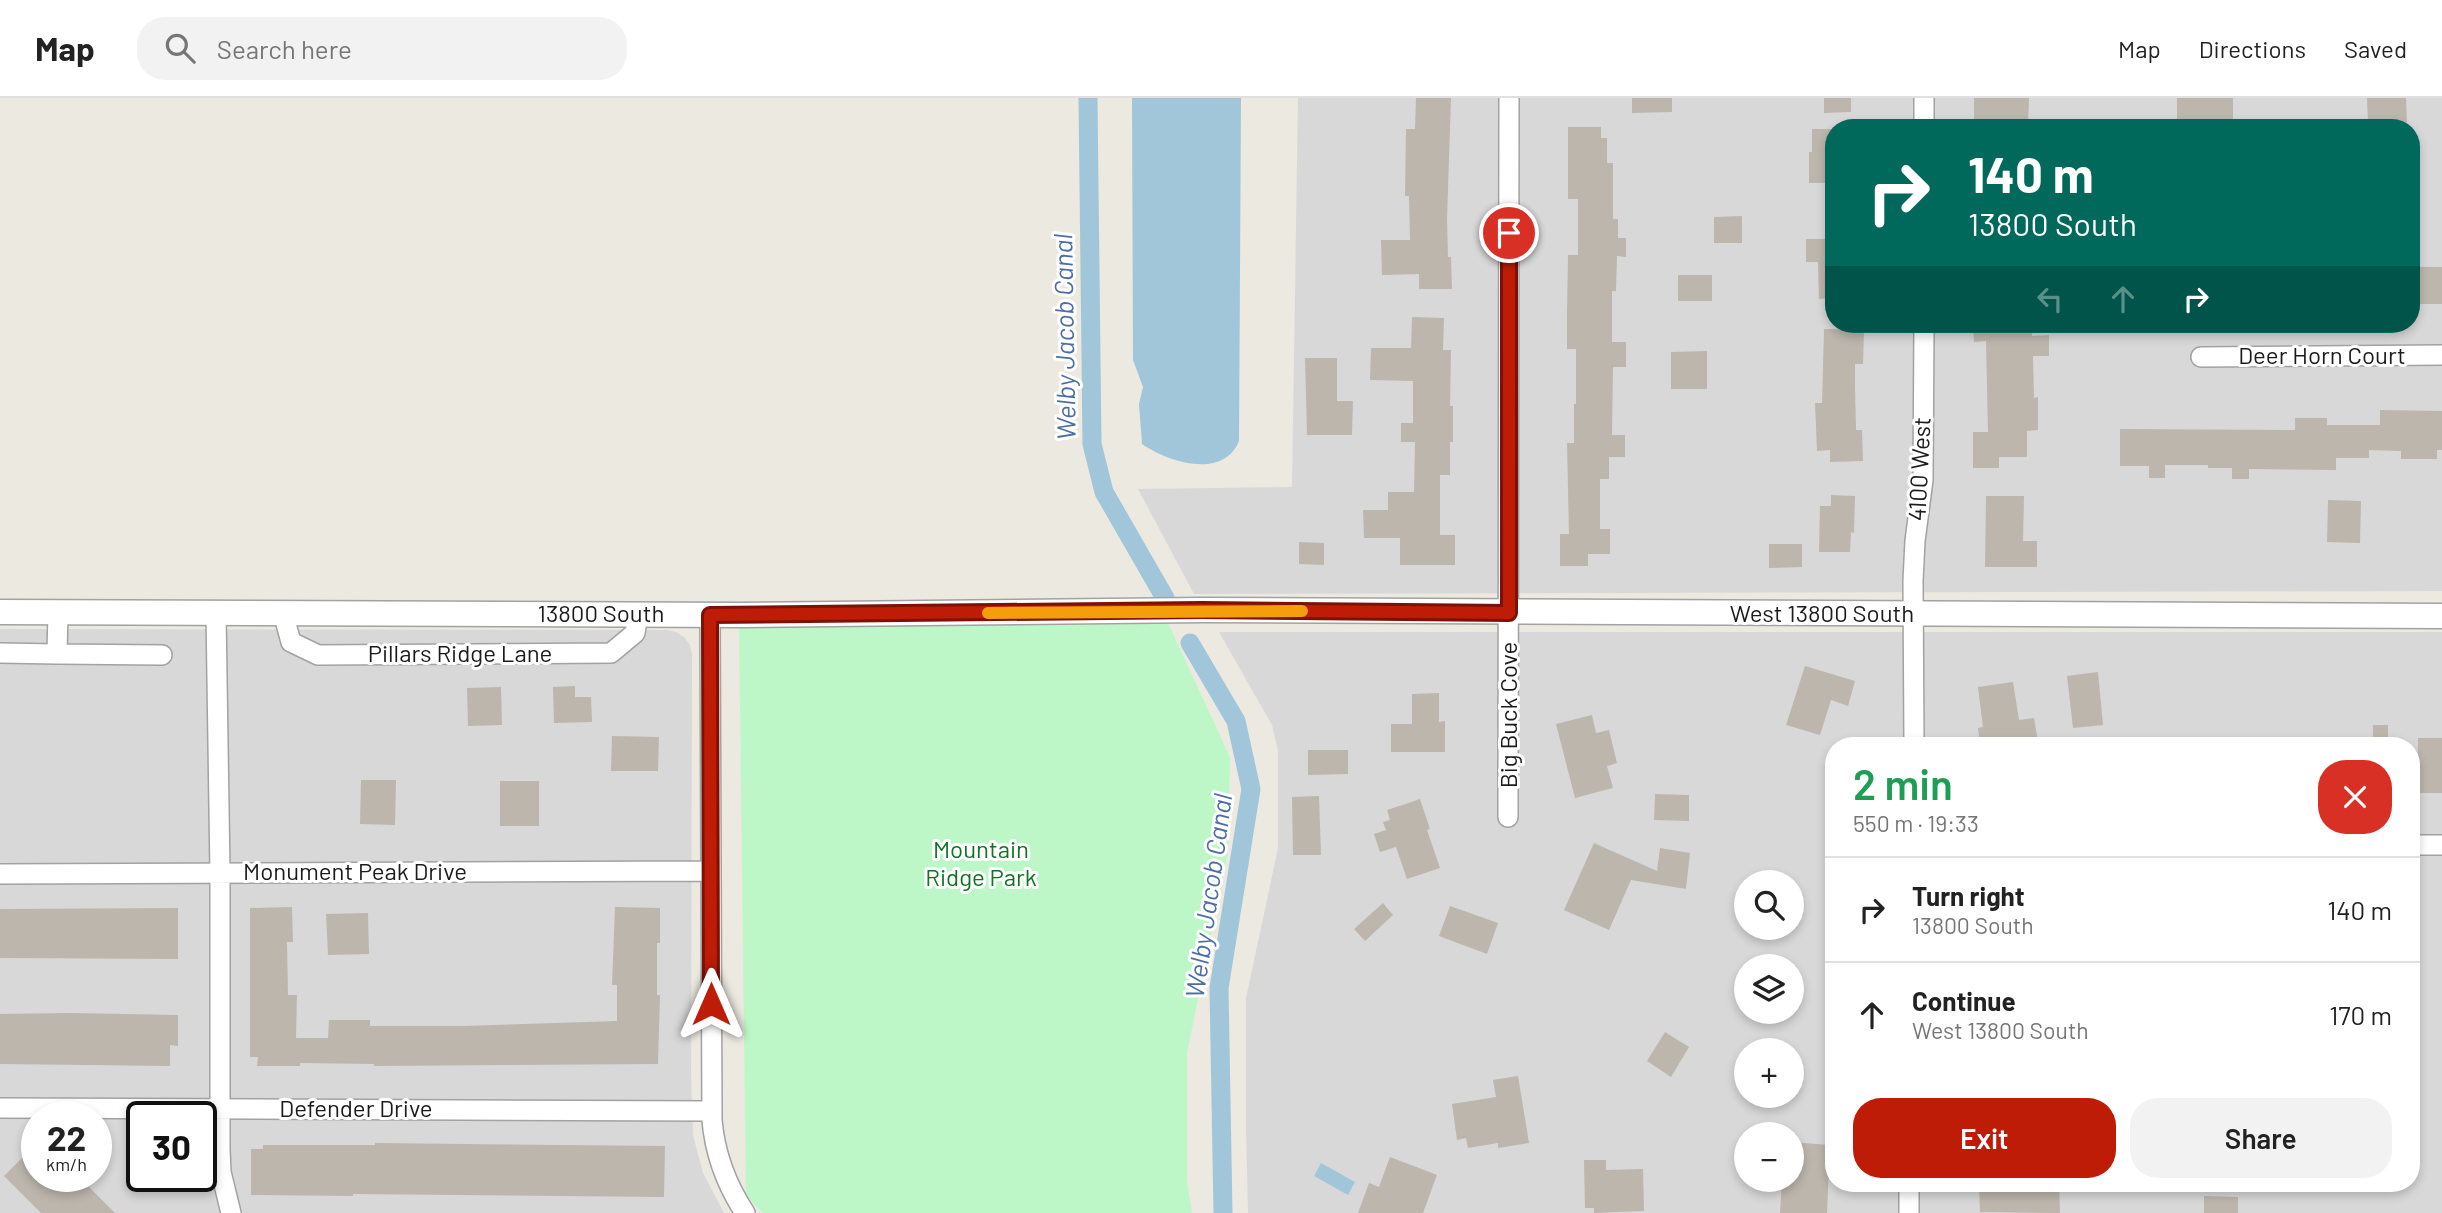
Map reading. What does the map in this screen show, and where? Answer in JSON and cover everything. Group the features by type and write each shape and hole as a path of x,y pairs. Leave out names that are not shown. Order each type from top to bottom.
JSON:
{"street":[{"name":"Big Buck Cove","path":"1508,817 1509,98"},
{"path":"1924,98 1924,119"},
{"name":"4100 West","path":"1914,737 1915,541 1924,468 1924,333"},
{"name":"Deer Horn Court","path":"2201,357 2442,355"},
{"name":"West 13800 South","path":"1202,610 2442,616"},
{"name":"13800 South","path":"0,612 710,615 1202,610"},
{"path":"57,654 58,612"},
{"path":"216,613 220,1108 222,1172 231,1213"},
{"name":"Pillars Ridge Lane","path":"283,613 291,642 318,655 611,653 635,633 638,615"},
{"path":"710,615 713,1135 720,1165 745,1213"},
{"path":"0,653 162,655"},
{"path":"2420,845 2442,845"},
{"name":"Monument Peak Drive","path":"0,874 710,871"},
{"name":"Defender Drive","path":"0,1108 712,1111"},
{"path":"1909,1192 1909,1213"}],"shaded area":[{"path":"1298,98 2442,98 2442,591 1194,594 1138,489 1292,487"},
{"path":"0,629 667,630 684,637 690,645 692,655 693,1135 703,1173 724,1213 0,1213"},
{"path":"1219,632 2442,632 2442,1213 1248,1213 1246,998 1278,848 1278,751 1272,725"}],"green space":[{"name":"Mountain Ridge Park","path":"739,623 1168,623 1230,757 1228,852 1187,1053 1187,1181 1192,1213 763,1213 746,1196"}],"water":[{"path":"1132,98 1241,98 1239,441 1231,453 1208,464 1194,464 1166,457 1142,444 1139,404 1143,387 1133,360"},
{"path":"1321,1163 1355,1182 1348,1195 1314,1176"}],"building":[{"path":"1416,98 1451,98 1447,219 1452,289 1419,289 1419,274 1382,275 1381,240 1410,240 1409,196 1405,196 1406,129 1415,129"},
{"path":"1632,98 1672,98 1672,112 1632,113"},
{"path":"1824,98 1851,98 1851,112 1824,113"},
{"path":"1974,98 2029,98 2028,119 1974,119"},
{"path":"2177,98 2233,98 2233,119 2177,119"},
{"path":"2367,98 2406,98 2407,119 2368,119"},
{"path":"1568,127 1601,127 1601,138 1607,138 1607,163 1613,163 1613,219 1618,219 1618,238 1626,238 1626,257 1617,256 1616,291 1612,291 1612,342 1626,342 1626,367 1613,367 1612,435 1625,435 1625,457 1609,457 1609,479 1600,479 1600,529 1610,529 1610,554 1588,554 1588,566 1560,566 1560,534 1569,534 1567,443 1574,443 1576,404 1576,349 1567,349 1567,313 1568,255 1578,255 1578,199 1568,199"},
{"path":"1812,129 1825,129 1825,183 1809,183 1809,152 1812,152"},
{"path":"1742,216 1742,243 1714,243 1714,217"},
{"path":"1806,239 1825,239 1825,299 1819,299 1818,262 1806,262"},
{"path":"2420,267 2442,267 2442,304 2420,304"},
{"path":"1678,275 1712,275 1712,301 1678,301"},
{"path":"1412,317 1444,318 1443,350 1451,350 1450,406 1453,406 1453,442 1450,442 1450,475 1440,475 1440,535 1455,535 1455,565 1400,565 1400,538 1364,538 1363,510 1388,510 1388,492 1414,492 1415,442 1401,442 1401,423 1413,423 1413,381 1370,380 1371,348 1411,348"},
{"path":"1824,329 1825,333 1864,333 1863,364 1855,364 1856,430 1862,430 1863,461 1830,462 1830,450 1817,451 1815,403 1822,403"},
{"path":"1974,333 2049,335 2049,356 2033,356 2034,398 2038,397 2038,430 2027,431 2027,457 1999,457 1999,468 1973,468 1973,432 1988,432 1986,341 1974,342"},
{"path":"1707,351 1707,389 1671,389 1671,352"},
{"path":"1305,358 1337,358 1337,401 1353,401 1352,435 1307,435"},
{"path":"2380,410 2442,411 2442,450 2437,450 2437,459 2401,459 2401,451 2369,450 2369,458 2336,458 2336,470 2249,469 2249,479 2232,479 2232,468 2208,468 2208,465 2165,465 2165,478 2149,478 2149,466 2120,466 2120,429 2295,430 2295,418 2327,418 2327,425 2380,425"},
{"path":"1831,495 1855,496 1854,533 1851,532 1850,552 1819,552 1820,506 1831,506"},
{"path":"1986,496 2024,496 2023,541 2037,541 2037,567 1985,567"},
{"path":"2328,500 2361,501 2360,543 2327,542"},
{"path":"1299,542 1324,543 1324,565 1299,564"},
{"path":"1769,544 1802,544 1802,567 1769,568"},
{"path":"1805,666 1855,681 1848,706 1831,700 1820,735 1786,725"},
{"path":"2098,672 2103,725 2073,728 2067,676"},
{"path":"2013,682 2019,720 2034,718 2037,737 1979,737 1978,728 1983,727 1978,687"},
{"path":"575,686 575,697 591,697 592,722 554,723 553,687"},
{"path":"501,687 502,725 468,726 467,688"},
{"path":"1439,693 1439,722 1445,721 1445,752 1391,752 1391,724 1412,724 1412,694"},
{"path":"1592,715 1596,733 1609,730 1617,763 1607,766 1613,788 1575,798 1556,724"},
{"path":"2373,725 2388,725 2388,737 2373,737"},
{"path":"612,736 659,737 658,771 611,771"},
{"path":"2420,738 2442,738 2442,793 2420,793"},
{"path":"1308,750 1348,750 1348,774 1308,775"},
{"path":"361,780 396,780 395,825 360,824"},
{"path":"500,781 539,781 539,826 500,826"},
{"path":"1655,794 1689,795 1689,821 1654,820"},
{"path":"1319,796 1321,855 1293,855 1292,797"},
{"path":"1420,799 1440,868 1407,879 1396,847 1380,852 1374,834 1386,830 1383,822 1390,820 1387,810"},
{"path":"1594,843 1657,871 1660,848 1690,853 1686,889 1631,880 1609,930 1564,910"},
{"path":"1383,903 1393,915 1365,941 1354,929"},
{"path":"1450,906 1498,923 1487,954 1439,936"},
{"path":"292,907 293,942 287,942 288,995 297,995 296,1038 328,1038 329,1020 370,1020 370,1026 617,1021 617,985 612,985 615,907 660,908 660,943 657,943 657,995 660,995 658,1064 374,1066 300,1063 300,1066 257,1066 258,1057 250,1057 250,908"},
{"path":"178,908 178,959 0,958 0,909"},
{"path":"368,913 369,954 328,955 326,914"},
{"path":"0,1014 178,1015 178,1046 170,1045 170,1066 0,1064"},
{"path":"1665,1032 1689,1047 1671,1077 1647,1061"},
{"path":"1518,1076 1529,1143 1498,1148 1498,1143 1468,1148 1466,1138 1457,1140 1452,1104 1496,1097 1493,1080"},
{"path":"375,1143 665,1146 664,1197 251,1195 251,1149 263,1149 263,1145"},
{"path":"1804,1143 1825,1145 1827,1213 1780,1213 1781,1192 1804,1192"},
{"path":"1390,1157 1437,1175 1423,1213 1358,1213 1369,1183 1379,1187"},
{"path":"21,1159 21,1192 94,1192 115,1213 41,1213 4,1176"},
{"path":"1584,1160 1606,1160 1606,1170 1643,1169 1644,1211 1594,1213 1594,1208 1585,1208"},
{"path":"1979,1192 2059,1192 2060,1213 1980,1212"},
{"path":"2204,1196 2238,1197 2238,1213 2204,1213"}],"waterway":[{"name":"Welby Jacob Canal","path":"1088,98 1092,444 1104,492 1165,598"},
{"name":"Welby Jacob Canal","path":"1190,643 1236,721 1251,789 1219,988 1223,1213"}],"slow traffic":[{"path":"988,613 1302,611"}],"route":[{"path":"711,1004 710,615 1202,610 1509,613 1509,233"}]}
